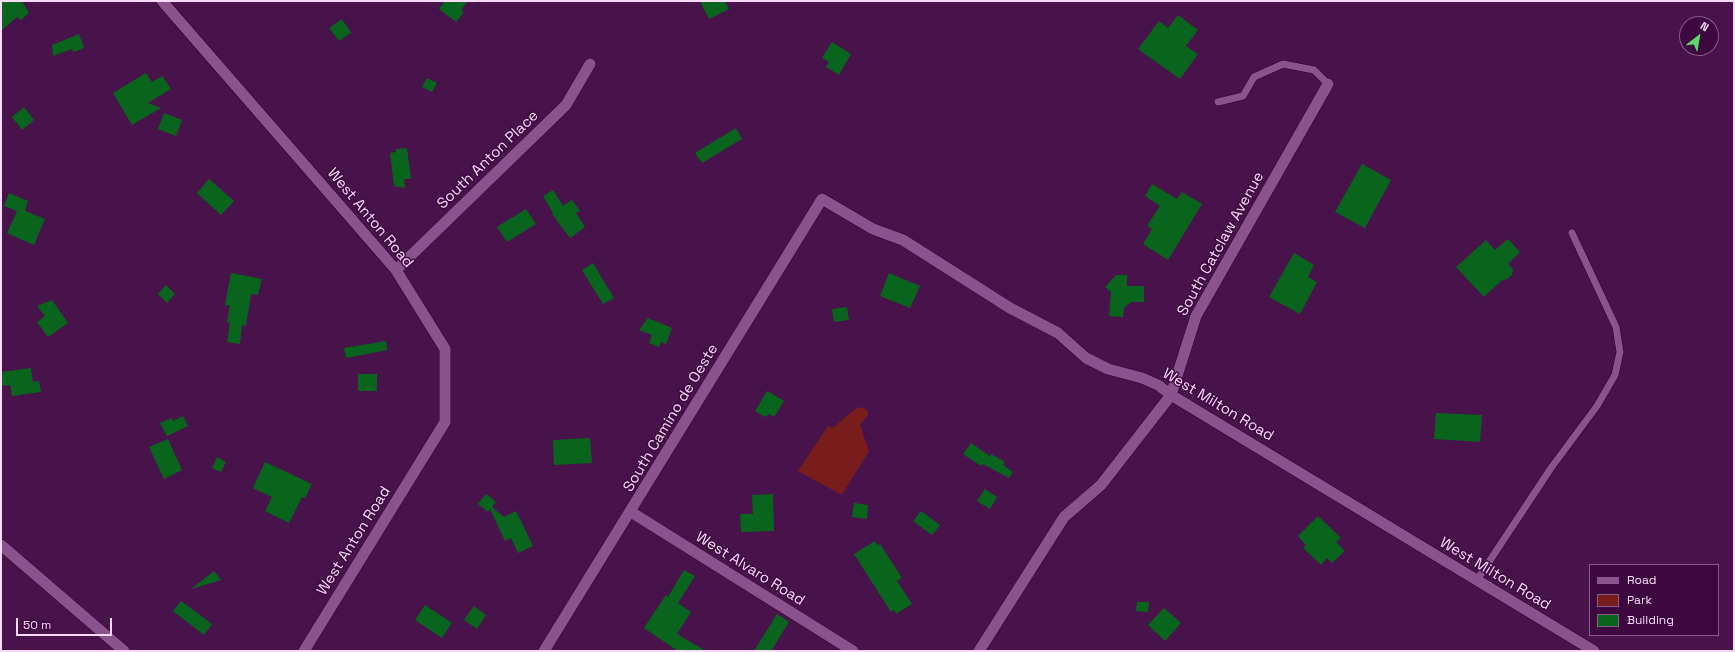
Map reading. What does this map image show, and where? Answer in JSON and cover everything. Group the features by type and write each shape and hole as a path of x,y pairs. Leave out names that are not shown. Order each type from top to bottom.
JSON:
{"street":[{"name":"West Anton Road","path":"162,1 396,270 445,349 445,422 304,651"},
{"name":"South Anton Place","path":"396,270 566,105 590,64"},
{"name":"South Catclaw Avenue","path":"979,651 1064,516 1101,485 1171,395 1196,316 1328,84"},
{"name":"West Milton Road","path":"822,199 873,229 903,240 1010,308 1058,333 1086,358 1108,369 1142,378 1158,385 1171,395 1594,651"},
{"name":"South Camino de Oeste","path":"544,651 822,199"},
{"name":"West Alvaro Road","path":"630,512 853,651"},
{"path":"1,545 124,651"}],"lane":[{"path":"1218,102 1243,96 1254,77 1283,64 1314,70 1328,84"},
{"path":"1477,580 1551,468 1597,406 1615,375 1620,352 1616,327 1572,232"}],"green space":[{"path":"862,407 868,411 868,415 860,425 869,451 842,495 798,471 828,426 833,428 855,409"}],"building":[{"path":"1,1 22,1 29,13 21,20 17,17 1,31"},
{"path":"445,1 468,1 461,10 464,12 456,22 439,9"},
{"path":"700,1 725,1 729,9 709,19"},
{"path":"1178,15 1198,30 1186,46 1198,54 1180,79 1138,49 1159,21 1168,28"},
{"path":"342,19 351,33 339,41 329,28"},
{"path":"79,34 84,48 74,52 72,49 53,56 52,45"},
{"path":"832,42 851,54 839,75 826,67 829,62 822,58"},
{"path":"146,73 152,82 162,76 171,89 148,103 161,108 132,125 113,93"},
{"path":"427,78 437,83 432,92 422,87"},
{"path":"24,107 34,120 22,130 12,117"},
{"path":"164,113 182,120 176,136 158,129"},
{"path":"736,128 742,139 702,163 695,153"},
{"path":"407,148 411,179 404,179 405,188 394,186 390,153 396,152 396,149"},
{"path":"1362,164 1391,180 1365,228 1335,212"},
{"path":"209,179 234,201 221,215 197,193"},
{"path":"1152,184 1177,199 1182,192 1202,204 1168,260 1143,244 1152,229 1147,226 1160,206 1145,196"},
{"path":"553,190 563,206 572,200 580,211 576,213 585,227 570,238 552,214 553,213 543,196"},
{"path":"9,193 28,201 25,211 45,219 34,245 7,233 17,211 4,206"},
{"path":"526,209 536,224 507,242 497,227"},
{"path":"1508,239 1520,252 1508,264 1513,269 1512,275 1501,281 1484,297 1456,267 1486,240 1495,250"},
{"path":"1294,253 1314,265 1308,277 1317,282 1300,314 1269,297"},
{"path":"593,263 614,298 603,304 582,270"},
{"path":"231,273 262,279 258,295 251,294 246,326 242,325 240,344 227,342 230,323 227,322 230,306 225,305"},
{"path":"889,273 920,286 910,308 880,296"},
{"path":"1116,275 1127,275 1127,286 1144,286 1144,302 1131,302 1124,308 1123,317 1109,316 1111,292 1105,287"},
{"path":"166,285 175,294 167,303 158,294"},
{"path":"52,300 68,323 48,337 37,322 45,316 37,306"},
{"path":"847,307 849,320 834,322 832,309"},
{"path":"648,318 672,328 666,344 661,342 659,347 649,343 652,335 639,330"},
{"path":"386,341 387,350 346,358 344,348"},
{"path":"31,368 33,382 39,381 41,392 12,396 10,385 1,386 1,372"},
{"path":"358,374 377,374 377,391 358,391"},
{"path":"767,391 784,401 774,417 769,414 765,417 755,411"},
{"path":"1436,413 1482,415 1480,442 1434,439"},
{"path":"183,416 188,426 167,436 160,423 172,418 173,421"},
{"path":"590,438 592,463 554,465 553,440"},
{"path":"168,439 182,470 164,479 149,447"},
{"path":"971,443 990,456 991,454 1005,462 1003,465 1013,472 1009,478 983,464 981,466 963,454"},
{"path":"217,457 226,462 221,472 212,468"},
{"path":"265,462 312,484 305,498 302,497 289,523 265,511 272,497 253,488"},
{"path":"985,489 997,497 990,509 977,501"},
{"path":"486,494 496,502 492,507 504,517 516,511 533,546 518,553 511,538 505,541 490,509 488,512 478,504"},
{"path":"773,494 774,531 741,532 740,514 753,514 752,495"},
{"path":"854,503 868,505 867,519 852,517"},
{"path":"921,511 940,525 932,535 913,521"},
{"path":"1318,516 1341,538 1336,542 1345,551 1332,563 1327,558 1321,565 1303,548 1306,545 1298,536"},
{"path":"875,541 877,545 880,544 902,578 897,581 912,604 896,614 894,610 891,612 854,554"},
{"path":"684,570 695,576 678,603 691,612 677,634 706,651 678,651 644,628 666,595 668,597"},
{"path":"214,571 221,580 191,589"},
{"path":"181,601 212,624 204,635 173,611"},
{"path":"1137,602 1149,602 1148,612 1136,611"},
{"path":"425,605 452,623 442,638 415,620"},
{"path":"474,606 486,615 477,629 464,620"},
{"path":"1164,608 1181,623 1165,641 1148,625"},
{"path":"777,614 789,622 771,651 754,651"}]}
